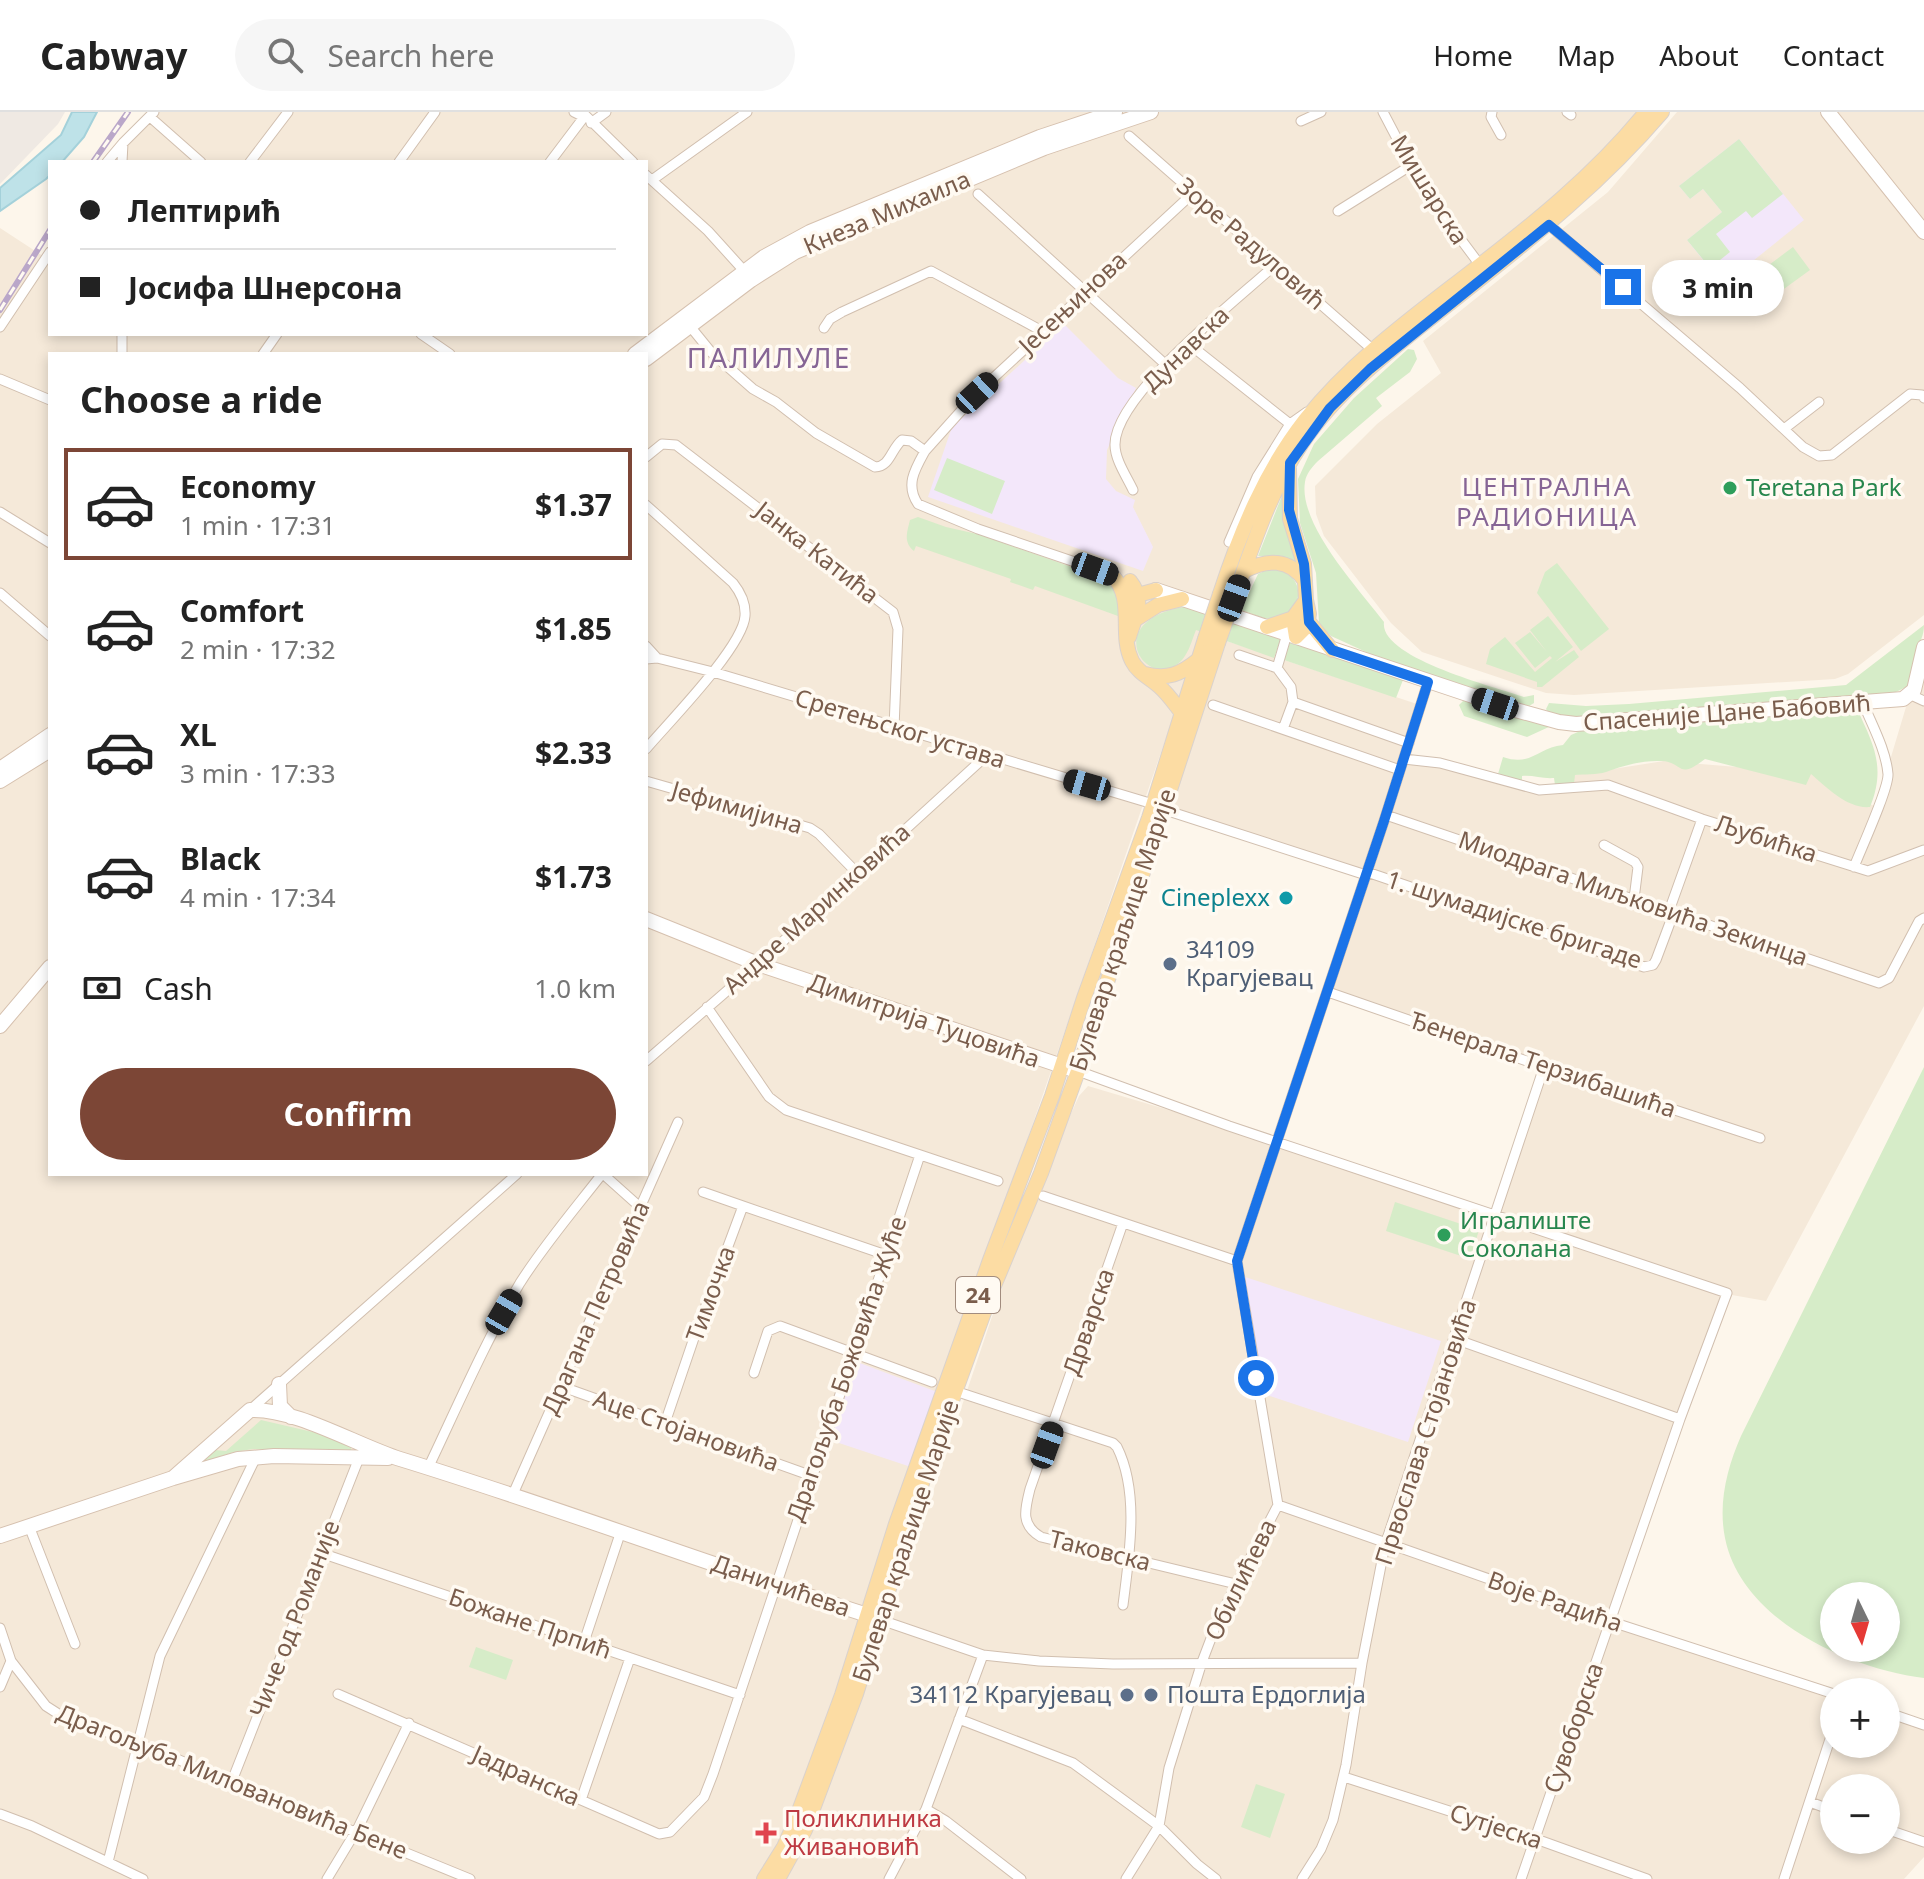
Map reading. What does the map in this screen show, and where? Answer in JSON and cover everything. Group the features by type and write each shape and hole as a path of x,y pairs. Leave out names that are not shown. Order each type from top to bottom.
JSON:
{"main road":[{"name":"Булевар краљице Марије","path":"778,1879 805,1830 874,1617 955,1391 1078,1071 1158,806 1227,596 1247,521 1267,479 1285,447 1319,403 1373,350 1570,191 1646,112"},
{"name":"Булевар краљице Марије","path":"1227,596 1244,571 1267,507 1290,463 1330,408 1370,369 1549,225 1612,167 1662,112"},
{"path":"1290,463 1290,519 1304,564 1309,622 1332,650"},
{"path":"1244,571 1257,564 1281,562 1294,568 1305,581"},
{"path":"1112,575 1123,592 1131,618"},
{"path":"1130,581 1138,595 1127,641 1131,658 1141,673 1165,691 1181,712"},
{"path":"1138,595 1156,590"},
{"path":"1131,618 1158,605 1182,599"},
{"path":"1292,636 1293,618 1306,600"},
{"path":"1267,627 1293,618"},
{"path":"1292,636 1309,622"},
{"name":"Булевар краљице Марије","path":"764,1879 784,1847 874,1617 896,1524 1158,806 1181,712 1198,660 1212,641"},
{"path":"1141,673 1159,677 1173,675 1185,671 1198,660"}],"street":[{"path":"252,160 288,112"},
{"path":"400,160 435,112"},
{"path":"551,160 583,116 606,112"},
{"path":"747,112 649,178 708,231 748,276"},
{"name":"Кнеза Михаила","path":"648,357 785,245 1040,137 1115,112"},
{"name":"Кнеза Михаила","path":"638,352 748,276 795,252 1044,148 1151,112"},
{"path":"1301,121 1321,112"},
{"name":"Мишарска","path":"1383,112 1424,190 1480,265"},
{"path":"1492,112 1491,117 1501,135"},
{"path":"1828,112 1924,232"},
{"path":"109,160 152,114 199,160"},
{"path":"583,116 631,160"},
{"name":"Зоре Радуловић","path":"1129,136 1373,350"},
{"path":"122,160 123,143"},
{"path":"1338,211 1410,166"},
{"path":"978,194 1165,364"},
{"name":"Јесењинова","path":"925,451 977,393 1192,194"},
{"path":"1549,225 1729,378 1803,447 1819,456 1832,455 1910,394 1924,398"},
{"path":"0,327 48,255"},
{"name":"Дунавска","path":"1133,490 1116,454 1116,439 1121,423 1141,391 1165,364 1275,265"},
{"path":"824,328 830,319 842,312 931,271 1042,331"},
{"path":"689,325 711,352 753,389 776,402 816,433 875,467 884,465 902,440 911,441 925,451 911,481 912,493 918,504 978,529 1156,590"},
{"path":"424,336 447,352"},
{"path":"1189,344 1290,424"},
{"path":"0,379 48,399"},
{"path":"1784,429 1819,402"},
{"path":"1229,542 1257,477 1290,424 1319,403"},
{"name":"Јанка Катића","path":"648,455 662,444 676,445 893,612 898,629 894,728"},
{"path":"648,507 733,583 742,597 746,614 744,624 713,672 648,747"},
{"path":"0,512 48,542"},
{"name":"Спасеније Цане Бабовић","path":"1156,590 1512,709 1576,724 1917,698 1924,647"},
{"path":"0,593 48,634"},
{"path":"1277,668 1292,636"},
{"path":"648,648 657,658"},
{"path":"1239,655 1277,668 1291,687 1293,702 1283,729"},
{"name":"Сретењског устава","path":"648,659 657,658 713,672 1158,806"},
{"path":"1043,1196 1237,1261 1428,682"},
{"path":"1293,702 1409,743"},
{"path":"1854,867 1876,807 1887,789 1888,774 1863,703"},
{"path":"1213,705 1400,770"},
{"path":"0,769 48,736"},
{"path":"0,781 48,753"},
{"name":"Андре Маринковића","path":"648,1059 758,964 987,755"},
{"name":"Љубићка","path":"1404,759 1440,763 1539,790 1608,785 1702,819 1854,867 1875,870 1924,850"},
{"name":"Јефимијина","path":"648,782 806,826 819,834 858,874"},
{"name":"1. шумадијске бригаде","path":"1158,806 1644,967 1653,965 1656,960 1702,819"},
{"name":"Миодрага Миљковића Зекинца","path":"1386,815 1879,983 1889,978 1919,921 1924,918"},
{"path":"1604,845 1635,862 1638,867 1634,899"},
{"name":"Димитрија Туцовића","path":"648,920 758,964 1727,1293"},
{"path":"0,1026 48,969"},
{"name":"Ђенерала Терзибашића","path":"1328,992 1760,1138"},
{"path":"707,1007 776,1104 786,1110 998,1181"},
{"name":"Првослава Стојановића","path":"1302,1879 1321,1849 1333,1820 1344,1777 1385,1545 1544,1067"},
{"name":"Драгана Петровића","path":"513,1494 678,1122"},
{"name":"Драгољуба Божовића Жуће","path":"704,1797 920,1155"},
{"path":"250,1410 515,1176"},
{"path":"429,1466 494,1328 517,1288 601,1176"},
{"path":"604,1176 641,1208"},
{"path":"703,1192 886,1255"},
{"name":"Тимочка","path":"665,1423 743,1206"},
{"name":"Дрварска","path":"1055,1422 1123,1223"},
{"name":"Обилићева","path":"1159,1826 1169,1768 1202,1662 1236,1584 1278,1505 1237,1261"},
{"name":"Сувоборска","path":"1521,1879 1680,1419 1727,1293"},
{"path":"754,1373 768,1331 773,1326 780,1326 932,1382"},
{"path":"1455,1339 1680,1419"},
{"path":"279,1384 280,1406 291,1418"},
{"name":"Аце Стојановића","path":"560,1386 812,1476"},
{"path":"955,1391 1113,1443 1119,1451 1129,1490 1129,1558 1123,1605"},
{"name":"Даничићева","path":"173,1478 250,1410 291,1418 362,1452"},
{"name":"Таковска","path":"1055,1422 1030,1489 1025,1512 1026,1523 1032,1532 1041,1537 1236,1584"},
{"name":"Даничићева","path":"0,1536 214,1466 256,1457 362,1452 429,1466 983,1655 1055,1662 1362,1663"},
{"name":"Чиче од Романије","path":"232,1781 362,1452"},
{"path":"199,1454 200,1463 214,1466"},
{"path":"108,1862 150,1687 165,1644 256,1457"},
{"name":"Воје Радића","path":"1278,1505 1385,1545 1820,1689"},
{"path":"29,1526 75,1644"},
{"path":"584,1642 621,1531"},
{"name":"Божане Прпић","path":"321,1553 740,1695"},
{"name":"Драгољуба Миловановића Бене","path":"0,1628 11,1661 36,1695 53,1711 470,1879"},
{"path":"889,1879 926,1809 983,1655"},
{"path":"581,1800 630,1658"},
{"path":"0,1687 11,1661"},
{"name":"Јадранска","path":"338,1694 662,1835 670,1832 704,1797"},
{"path":"1900,1717 1924,1725"},
{"path":"959,1719 1073,1763 1159,1826 1216,1879"},
{"path":"327,1879 409,1723"},
{"path":"1784,1879 1824,1758"},
{"name":"Сутјеска","path":"1344,1777 1536,1839 1647,1879"},
{"path":"1810,1802 1820,1806"},
{"path":"926,1809 1021,1879"},
{"path":"0,1814 143,1879"},
{"path":"1126,1879 1159,1826"},
{"path":"1900,1834 1924,1842"}],"shaded area":[{"path":"0,112 65,112 58,124 0,184"},
{"path":"155,112 574,112 591,123 606,112 1643,112 1592,167 1370,347 1233,544 798,1810 761,1879 0,1879 0,228 46,258 48,255 48,336 648,336 648,160 109,160"},
{"path":"1677,112 1924,112 1924,615 1848,674 1835,679 1574,695 1546,693 1422,652 1391,623 1324,536 1316,514 1315,486 1377,424 1441,373 1423,341 1608,192"},
{"path":"1739,139 1804,220 1723,285 1687,240 1722,212 1703,189 1690,199 1679,186"},
{"path":"1064,324 1118,378 1136,388 1107,450 1106,479 1116,491 1135,500 1133,507 1153,547 1143,571 928,497 952,427"},
{"path":"1227,641 1420,705 1404,758 1499,780 1556,788 1555,778 1664,761 1811,773 1876,807 1924,647 1924,1006 1766,1301 1732,1295 1680,1419 1610,1620 1820,1691 1820,1758 1900,1758 1900,1719 1924,1727 1924,1857 1904,1879 785,1879 803,1851 884,1637 1031,1201 1079,1096 1088,1086 1276,1142 1495,1215 1544,1067 1328,992 1366,875 1166,810"},
{"path":"1245,1277 1441,1341 1408,1442 1264,1394 1243,1283"},
{"path":"857,1362 940,1393 914,1468 830,1440"}],"green space":[{"path":"1739,139 1783,194 1752,218 1746,211 1716,234 1730,252 1710,268 1687,240 1722,212 1703,189 1690,199 1679,186"},
{"path":"1793,247 1810,270 1762,305 1746,282"},
{"path":"1408,349 1414,350 1417,359 1410,372 1376,398 1382,406 1308,473 1305,499 1311,517 1332,555 1384,622 1387,635 1400,648 1466,678 1524,697 1534,695 1534,703 1529,706 1377,657 1331,636 1319,623 1316,573 1300,523 1298,479 1314,444 1354,398"},
{"path":"947,458 1005,481 992,514 934,490"},
{"path":"1283,493 1283,514 1299,565 1283,557 1258,556"},
{"path":"918,517 1103,578 1115,588 1122,624 1118,616 1035,586 1033,590 1010,582 1011,579 916,546 914,551 908,544 907,533 910,520"},
{"path":"1557,563 1609,629 1581,651 1537,593 1545,572"},
{"path":"1269,569 1282,571 1291,577 1297,585 1298,594 1291,610 1272,619 1241,610 1258,574"},
{"path":"1183,607 1281,638 1274,658 1196,630 1182,660 1169,668 1157,669 1146,663 1138,653 1136,640 1142,627 1157,615"},
{"path":"1548,616 1573,647 1555,662 1574,650 1579,657 1542,687 1537,687 1537,682 1486,664 1490,649 1505,637 1535,672 1552,658 1550,656 1535,668 1515,643 1530,632 1547,652 1530,630"},
{"path":"1924,625 1908,686 1892,694 1570,718 1546,709 1549,703 1586,706 1629,704 1846,685"},
{"path":"1290,642 1403,680 1396,698 1284,660"},
{"path":"1464,700 1551,726 1527,737 1464,716 1459,705"},
{"path":"1857,709 1876,757 1877,780 1870,807 1846,801 1811,774 1806,785 1705,759 1685,770 1669,762 1640,762 1602,773 1575,775 1574,784 1555,785 1554,778 1526,776 1522,776 1522,783 1498,774 1503,757 1528,758 1563,745 1571,735 1585,729"},
{"path":"1924,1067 1924,1678 1859,1662 1900,1662 1900,1582 1820,1582 1820,1645 1775,1616 1752,1593 1735,1567 1723,1525 1725,1486 1741,1436"},
{"name":"Игралиште Соколана","path":"1395,1202 1479,1230 1470,1259 1386,1231"},
{"path":"261,1420 317,1433 351,1447 351,1450 253,1449 206,1461 205,1458 215,1450 226,1451"},
{"path":"476,1647 513,1660 506,1680 469,1667"},
{"path":"1256,1784 1285,1794 1270,1838 1241,1827"}],"water":[{"path":"72,112 97,112 84,137 64,160 48,160 48,177 0,211 0,188 61,135"}],"railway":[{"path":"94,160 128,112"},
{"path":"0,310 48,233"}],"place":[{"name":"Teretana Park","path":"1730,488"},
{"name":"Cineplexx","path":"1286,898"},
{"name":"34109 Крагујевац","path":"1170,964"},
{"name":"Игралиште Соколана","path":"1444,1235"},
{"name":"34112 Крагујевац","path":"1127,1695"},
{"name":"Пошта Ердоглија","path":"1151,1695"},
{"name":"Поликлиника Живановић","path":"766,1833"}],"district":[{"name":"ПАЛИЛУЛЕ","path":"769,358"},
{"name":"ЦЕНТРАЛНА РАДИОНИЦА","path":"1547,502"}],"route":[{"path":"1256,1378 1237,1261 1428,682 1332,650 1309,622 1304,564 1289,510 1290,463 1303,441 1330,408 1370,369 1549,225 1623,287"}]}
